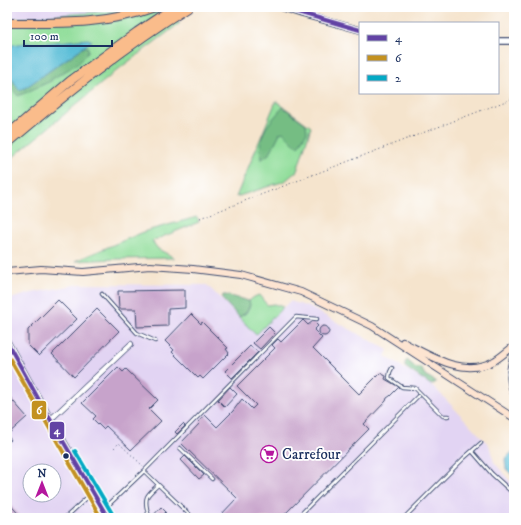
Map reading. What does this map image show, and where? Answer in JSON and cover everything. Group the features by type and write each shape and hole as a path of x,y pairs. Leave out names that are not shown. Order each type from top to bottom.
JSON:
{"highway":[{"path":"7,23 102,21 122,18 155,7"},
{"path":"7,135 70,82 137,32 174,7"},
{"path":"7,144 82,82 142,37 188,7"}],"main road":[{"path":"7,272 41,269 83,272 150,266 193,269 241,275 302,292 443,362 456,366 483,365 493,362 514,346"},
{"path":"7,277 20,271"},
{"path":"372,326 514,418"},
{"path":"514,355 510,365 510,376 514,394"}],"street":[{"path":"280,7 359,30"},
{"path":"499,41 514,42"},
{"path":"7,343 50,420 108,518"},
{"path":"50,420 131,344"}],"lane":[{"path":"102,294 137,333 155,341"},
{"path":"103,510 145,470 296,317 317,319"},
{"path":"392,368 389,378 402,387 415,388 443,416 448,416"},
{"path":"296,518 418,396"},
{"path":"404,518 481,443"},
{"path":"180,448 212,479"},
{"path":"472,451 492,474 514,494"},
{"path":"145,470 158,485 193,518"},
{"path":"150,518 148,516 145,500 146,496 158,485"},
{"path":"65,518 92,492"}],"path":[{"path":"200,218 514,98"},
{"path":"114,448 119,443 145,470"}],"shaded area":[{"path":"7,7 120,7 111,11 7,19"},
{"path":"81,284 207,285 256,334 290,301 311,308 388,350 385,356 434,387 489,445 494,462 514,486 514,518 7,518 7,300 31,293"}],"green space":[{"path":"111,11 156,12 180,23 120,68 7,162 7,19"},
{"path":"84,47 88,47 88,52 79,63 51,81 18,96 7,82 7,71 19,90 25,88"},
{"path":"276,101 311,127 297,171 285,181 236,197"},
{"path":"283,107 306,124 307,132 298,146 293,143 283,132 280,133 270,153 261,160 260,150 262,136 268,125"},
{"path":"197,217 199,222 152,241 158,249 175,258 75,261 146,231"},
{"path":"223,295 249,301 250,305 246,313 239,317 222,299"},
{"path":"259,295 267,305 274,304 283,307 256,335 239,317 246,313 250,305 249,301"},
{"path":"407,360 416,368 421,368 425,375 435,381 435,383 431,385 405,367"}],"water":[{"path":"88,39 92,41 25,88 19,90 7,71 7,46 25,43 49,43"},
{"path":"514,450 514,477 506,469 505,459"}],"building":[{"path":"185,290 185,308 168,309 168,326 137,327 136,309 119,309 118,291"},
{"path":"58,300 77,319 39,356 28,345 28,330"},
{"path":"97,309 119,331 74,377 52,354"},
{"path":"191,314 201,324 202,322 228,348 226,349 229,353 203,379 200,376 198,378 172,352 174,350 165,341"},
{"path":"303,320 308,325 313,321 318,326 314,330 322,338 313,348 359,394 380,373 386,376 385,379 399,387 364,424 369,429 281,518 218,518 237,498 181,443 200,423 199,422 205,415 217,427 233,411 242,399 252,409 256,405 237,386 275,348 272,345 278,339 281,342"},
{"path":"324,326 329,331 324,336 319,331"},
{"path":"269,327 275,333 260,349 253,343"},
{"path":"250,346 258,352 232,378 225,371"},
{"path":"118,367 123,372 126,369 158,400 149,409 161,421 131,450 106,426 103,429 93,419 96,416 82,403"},
{"path":"230,387 237,394 225,407 218,400"},
{"path":"7,394 27,417 7,435"},
{"path":"183,424 185,426 177,434 175,432"},
{"path":"7,435 11,440 7,443"},
{"path":"185,456 204,475 199,479 181,460"},
{"path":"7,501 22,518 7,518"},
{"path":"161,507 166,512 160,518 151,518"}],"transit line":[{"name":"4","path":"280,7 359,30"},
{"name":"4","path":"7,342 108,518"},
{"name":"6","path":"7,354 101,518"},
{"name":"4","path":"514,355 510,374 514,394"},
{"name":"2","path":"75,451 113,515"}],"place":[{"name":"Carrefour","path":"269,454"}]}
